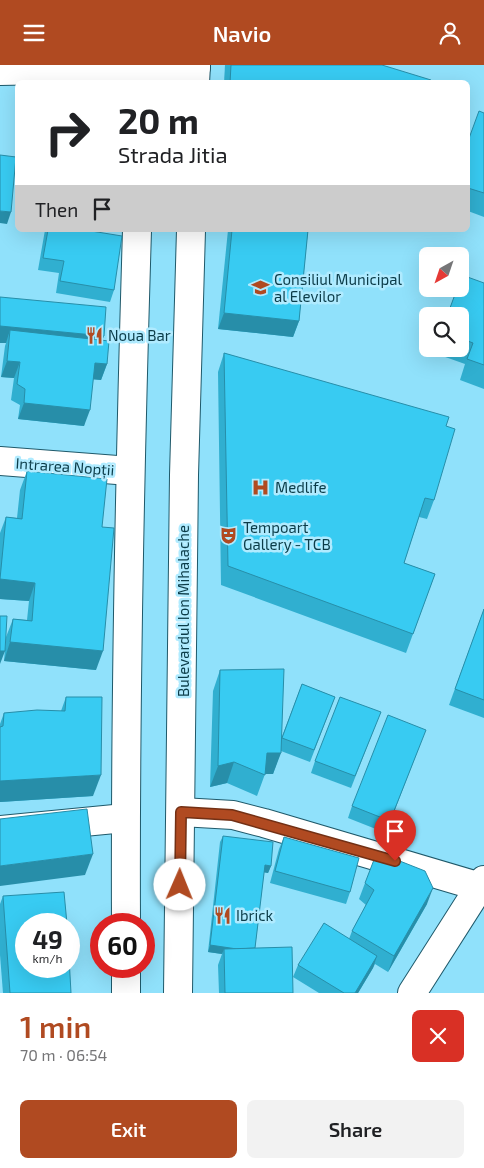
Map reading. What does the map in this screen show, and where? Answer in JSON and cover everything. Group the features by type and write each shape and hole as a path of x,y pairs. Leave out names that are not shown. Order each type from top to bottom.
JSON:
{"main road":[{"path":"0,71 195,72"},
{"path":"126,913 125,817 130,471 137,232"},
{"name":"Bulevardul Ion Mihalache","path":"178,993 184,475 191,232"},
{"name":"Intrarea Nopții","path":"0,461 130,471"},
{"path":"181,812 232,815 483,885 412,993"},
{"path":"0,830 125,817"},
{"path":"126,978 126,993"}],"building":[{"path":"231,65 382,65 431,80 230,80"},
{"path":"479,111 484,113 484,193 470,189 470,136"},
{"path":"0,155 15,157 11,212 0,211"},
{"path":"48,232 97,232 122,236 114,290 60,281 64,261 43,258"},
{"name":"Consiliul Municipal al Elevilor","path":"232,232 308,232 299,321 224,313"},
{"path":"469,278 484,283 484,365 467,359 473,343 469,341 469,307 450,307 454,297 469,297"},
{"path":"0,297 106,307 104,336 0,326"},
{"path":"10,330 109,341 107,364 95,363 90,410 24,403 25,389 17,384 20,362 7,361"},
{"path":"224,353 449,417 446,426 455,429 434,500 425,498 404,563 435,574 413,634 228,566"},
{"path":"27,471 107,479 102,527 114,528 103,651 10,642 13,619 32,621 35,583 0,579 6,517 22,519"},
{"path":"484,609 484,700 455,689"},
{"path":"0,616 7,616 5,651 0,651"},
{"path":"284,669 281,753 267,753 265,775 234,762 218,766 220,670"},
{"path":"302,684 335,697 314,750 282,738"},
{"path":"66,697 102,697 101,775 0,781 0,727 3,726 4,713 37,710 65,711"},
{"path":"340,697 381,712 355,776 315,761"},
{"path":"388,715 426,730 390,821 352,806"},
{"path":"87,809 93,854 0,866 0,819"},
{"path":"223,836 273,842 271,866 265,865 255,948 237,949 210,945"},
{"path":"284,837 359,858 350,892 275,871"},
{"path":"377,852 425,871 433,888 394,956 352,931 374,890 365,883"},
{"path":"64,892 66,913 15,913 15,978 70,978 71,993 10,993 3,896"},
{"path":"324,923 377,956 355,993 344,993 298,965"},
{"path":"292,947 293,993 225,993 224,949"}],"place":[{"name":"Consiliul Municipal al Elevilor","path":"260,288"},
{"name":"Noua Bar","path":"94,335"},
{"name":"Medlife","path":"261,487"},
{"name":"Tempoart Gallery - TCB","path":"229,536"},
{"name":"Ibrick","path":"222,915"}],"route":[{"path":"180,885 181,812 232,815 395,861"}]}
